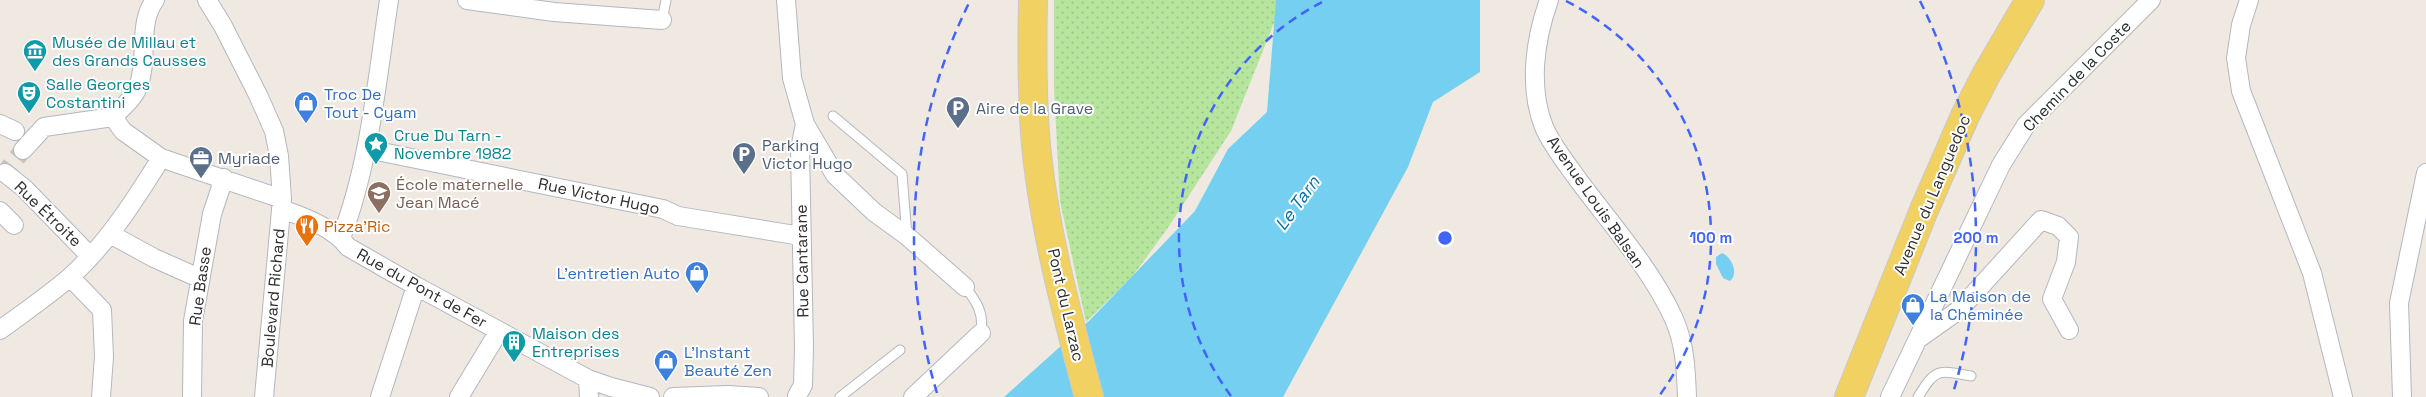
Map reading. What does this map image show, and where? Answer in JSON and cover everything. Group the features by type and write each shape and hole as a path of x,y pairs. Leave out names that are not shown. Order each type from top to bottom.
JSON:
{"main road":[{"name":"Pont du Larzac","path":"1033,0 1035,134 1046,212 1067,314 1088,397"},
{"name":"Avenue du Languedoc","path":"1849,397 1906,252 1965,116 1986,74 2030,0"}],"street":[{"path":"20,136 44,127 114,117 138,89 145,62 147,10 155,0"},
{"name":"Boulevard Richard","path":"207,0 236,52 274,131 282,176 282,204 264,397"},
{"path":"342,238 349,219 366,148 389,0"},
{"path":"467,0 554,12 662,20"},
{"name":"Rue Cantarane","path":"786,0 792,78 805,124 835,175 874,212 907,236 965,287"},
{"name":"Avenue Louis Balsan","path":"1549,0 1544,13 1534,70 1538,104 1544,127 1563,158 1648,275 1674,319 1685,357 1687,397"},
{"name":"Chemin de la Coste","path":"1890,397 2001,165 2026,125 2151,0"},
{"path":"2249,0 2241,25 2236,58 2241,91 2312,273 2343,397"},
{"name":"Rue du Pont de Fer","path":"114,117 123,131 161,158 224,178 282,204 298,215 342,238 348,247 416,286 588,378 611,387 650,397"},
{"name":"Rue Cantarane","path":"797,397 802,385 804,348 800,149 805,124"},
{"name":"Rue Victor Hugo","path":"366,148 653,207 678,216 801,236"},
{"path":"0,330 70,277 90,256 110,234 137,197 161,158"},
{"name":"Rue Étroite","path":"5,173 24,188 90,256"},
{"path":"2402,397 2399,303 2426,173"},
{"name":"Rue Basse","path":"192,397 193,321 212,214 224,178"},
{"path":"0,211 14,225"},
{"path":"1917,339 1959,310 2040,220 2058,226 2068,237 2066,262 2052,299 2068,330"},
{"path":"110,234 154,258 200,278"},
{"path":"70,277 102,310 104,357 101,397"},
{"path":"380,397 416,286"},
{"path":"459,397 499,331"},
{"path":"912,397 981,333"},
{"path":"588,378 589,397"},
{"path":"673,397 728,395 759,397"}],"lane":[{"path":"662,20 666,0"},
{"path":"833,116 902,174 907,236"},
{"path":"965,287 976,301 983,318 981,333"},
{"path":"840,397 900,350"},
{"path":"1918,397 1931,376 1946,372 1971,376"}],"green space":[{"path":"1054,0 1283,0 1231,131 1167,229 1132,277 1086,322 1060,201 1054,88"}],"water":[{"name":"Le Tarn","path":"1276,0 1480,0 1480,72 1433,102 1408,167 1283,397 1004,397 1090,320 1195,211 1228,149 1267,112"},
{"path":"1722,253 1729,258 1733,266 1734,274 1730,281 1723,278 1716,264 1716,257"}],"tunnel":[{"path":"0,179 23,150"}],"place":[{"name":"Musée de Millau et des Grands Causses","path":"35,72"},
{"name":"Salle Georges Costantini","path":"29,114"},
{"name":"Troc De Tout - Cyam","path":"306,124"},
{"name":"Aire de la Grave","path":"958,129"},
{"name":"Crue Du Tarn - Novembre 1982","path":"376,165"},
{"name":"Parking Victor Hugo","path":"744,175"},
{"name":"Myriade","path":"201,179"},
{"name":"École maternelle Jean Macé","path":"379,214"},
{"name":"Pizza'Ric","path":"307,247"},
{"name":"L'entretien Auto","path":"697,294"},
{"name":"La Maison de la Cheminée","path":"1913,326"},
{"name":"Maison des Entreprises","path":"514,363"},
{"name":"L'Instant Beauté Zen","path":"666,382"}]}
